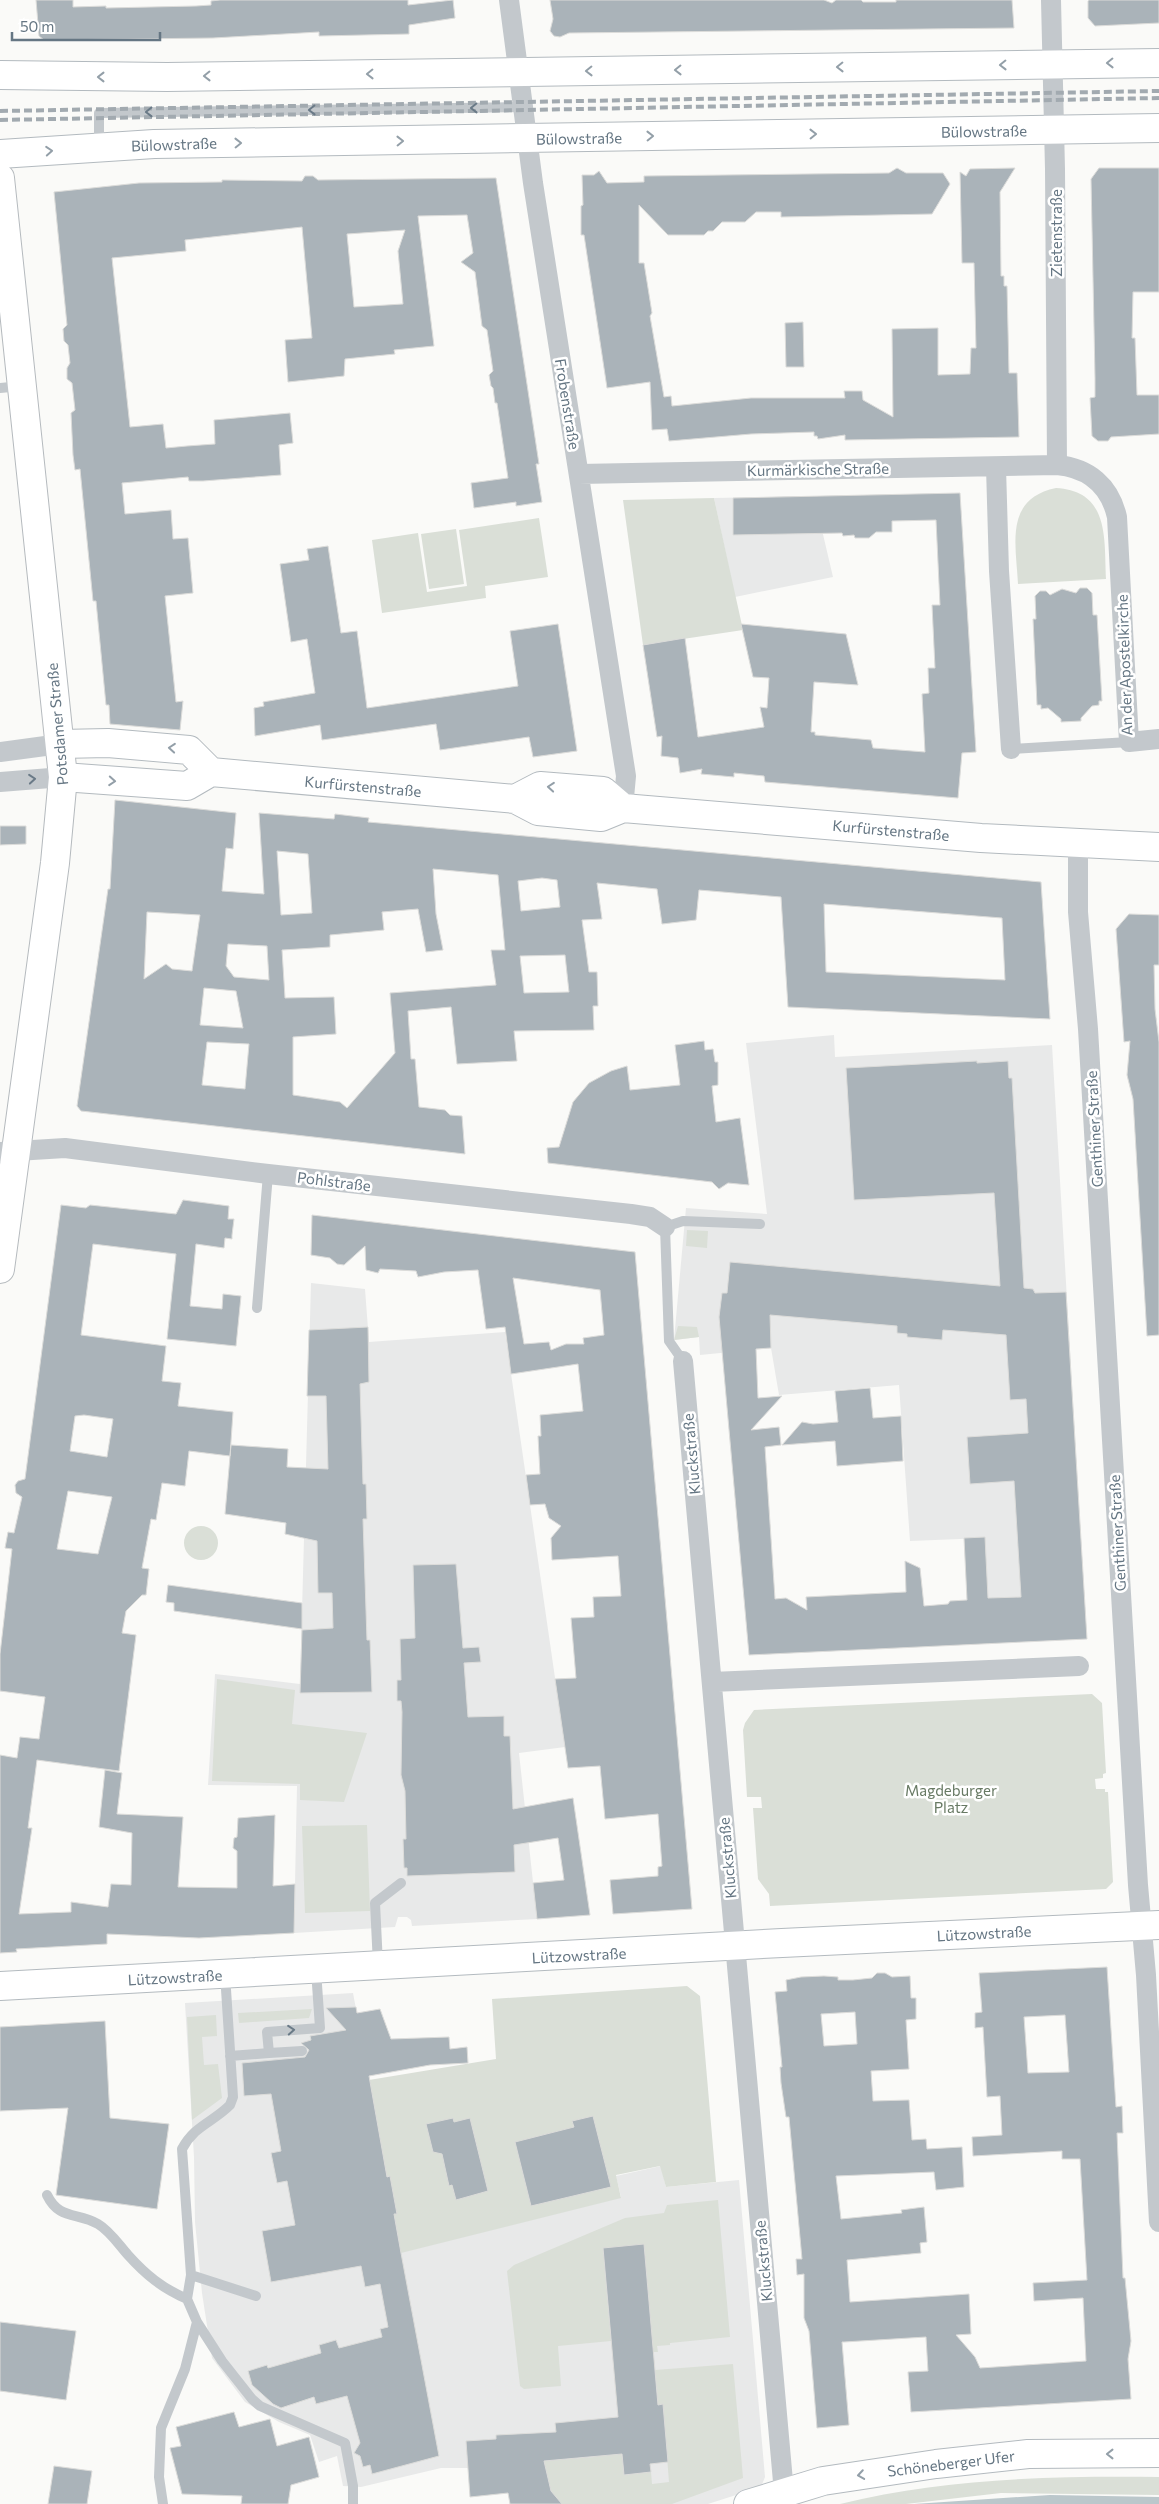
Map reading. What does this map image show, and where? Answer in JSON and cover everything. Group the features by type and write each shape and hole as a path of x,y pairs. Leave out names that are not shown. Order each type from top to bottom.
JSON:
{"main road":[{"path":"0,75 167,77 1159,63"},
{"name":"Bülowstraße","path":"0,154 164,144 1159,128"},
{"name":"Potsdamer Straße","path":"0,178 11,387 63,777 55,863 8,1151 0,1269"},
{"path":"60,744 108,743 190,750 211,772 187,786 63,777"},
{"name":"Kurfürstenstraße","path":"211,772 515,799 540,786 603,792 624,808 1078,845 1159,848"},
{"name":"Lützowstraße","path":"0,1986 735,1946 1150,1926"},
{"name":"Schöneberger Ufer","path":"748,2504 784,2498 823,2481 879,2472 1019,2455 1159,2454"}],"street":[{"name":"Frobenstraße","path":"509,0 527,138 626,776 624,808"},
{"name":"Zietenstraße","path":"1051,0 1058,465"},
{"name":"Kurmärkische Straße","path":"579,474 1058,465"},
{"name":"An der Apostelkirche","path":"1058,465 1074,467 1089,474 1100,482 1110,494 1114,504 1120,563 1129,742"},
{"name":"An der Apostelkirche","path":"996,467 1000,571 1011,749"},
{"path":"1129,742 1159,738"},
{"path":"0,752 60,744"},
{"path":"0,782 63,777"},
{"name":"Genthiner Straße","path":"1078,845 1078,912 1088,1029 1150,1926 1159,2222"},
{"name":"Pohlstraße","path":"8,1151 65,1148 268,1174 631,1214 650,1217 665,1227"},
{"name":"Kluckstraße","path":"683,1361 784,2498"},
{"path":"712,1682 1078,1666"}],"lane":[{"path":"99,147 99,113 523,107"},
{"name":"An der Apostelkirche","path":"1011,749 1129,742"},
{"path":"257,1308 268,1174"},
{"path":"665,1227 683,1221 760,1224"},
{"name":"Kluckstraße","path":"665,1227 669,1341 683,1361"},
{"path":"378,1966 375,1903 400,1883"},
{"path":"269,2053 267,2032 320,2031 316,1970"},
{"path":"225,1974 232,2097 230,2105 198,2127 188,2137 182,2149 191,2274 187,2298 197,2322 222,2361 252,2399 260,2406 345,2443 353,2486 353,2504"},
{"path":"230,2056 302,2051"},
{"path":"47,2195 52,2204 61,2212 84,2218 100,2225 164,2289 187,2298"},
{"path":"191,2274 256,2296"},
{"path":"163,2504 159,2477 161,2428 185,2369 197,2322"}],"shaded area":[{"path":"814,496 833,577 735,597 714,498"},
{"path":"834,1035 835,1057 1052,1045 1087,1639 990,1643 985,1538 910,1541 899,1385 779,1395 771,1348 700,1355 699,1337 674,1340 686,1208 767,1214 746,1043"},
{"path":"311,1283 365,1289 369,1342 505,1332 565,1747 519,1753 537,1919 412,1926 411,1920 407,1917 398,1917 395,1927 294,1933 297,1786 208,1785 215,1674 300,1684"},
{"path":"353,1993 387,2176 390,2176 397,2214 621,2197 616,2176 661,2166 666,2187 739,2180 765,2477 761,2487 708,2504 562,2504 551,2491 502,2468 441,2468 361,2487 343,2486 337,2456 319,2462 310,2435 279,2422 245,2402 212,2358 202,2293 195,2222 194,2157 185,2003"},
{"path":"1050,2495 1159,2497 1159,2504 914,2504"}],"green space":[{"path":"1056,488 1074,491 1086,498 1095,508 1104,533 1106,579 1018,584 1015,539 1021,513 1028,502 1039,494"},
{"path":"714,498 743,630 643,645 623,500"},
{"path":"539,518 548,577 485,586 486,598 382,613 372,540 418,533 427,592 467,586 459,530"},
{"path":"456,529 464,584 429,589 421,534"},
{"path":"687,1230 708,1231 707,1248 686,1246"},
{"path":"678,1326 697,1327 699,1337 674,1340"},
{"path":"201,1526 213,1531 218,1543 213,1555 201,1560 189,1555 184,1543 189,1531"},
{"path":"217,1679 295,1690 292,1724 367,1733 344,1802 300,1800 300,1784 212,1781"},
{"name":"Magdeburger Platz","path":"1092,1694 1102,1703 1106,1773 1103,1774 1103,1778 1095,1779 1096,1789 1105,1789 1105,1792 1108,1792 1113,1882 1106,1889 770,1906 769,1894 758,1879 753,1808 762,1808 761,1797 747,1797 743,1730 745,1723 754,1710"},
{"path":"367,1825 370,1911 305,1913 302,1826"},
{"path":"687,1986 700,1996 716,2182 666,2187 660,2166 616,2175 621,2198 401,2253 394,2214 397,2214 389,2176 387,2177 369,2080 496,2059 492,1999"},
{"path":"312,2009 309,2018 239,2023 238,2013"},
{"path":"216,2015 217,2036 202,2037 204,2065 218,2064 222,2098 192,2120 187,2017"},
{"path":"718,2200 730,2337 670,2343 670,2345 657,2346 658,2352 653,2352 603,2248 611,2341 558,2346 561,2386 524,2389 520,2386 507,2271 514,2265 625,2218 664,2213 667,2205"},
{"path":"733,2364 743,2478 672,2504 562,2504 551,2491 543,2461 594,2457 621,2448 624,2475 651,2472 652,2484 669,2482 663,2405 658,2405 655,2370"},
{"path":"1159,2477 1159,2495 1001,2493 906,2504 840,2504 879,2495 999,2480"}],"building":[{"path":"36,0 73,0 73,7 106,6 106,8 211,5 211,1 220,0 408,0 408,5 453,0 455,18 409,25 409,34 319,36 319,32 213,38 44,40 39,36"},
{"path":"550,0 824,0 832,3 836,0 896,2 896,0 1012,0 1014,28 569,33 560,37 554,36 550,31 553,19"},
{"path":"1089,0 1159,0 1159,23 1095,26 1088,18"},
{"path":"897,168 906,173 943,173 950,184 932,214 781,217 781,212 756,212 745,222 722,222 713,231 708,231 704,235 668,235 639,205 639,263 644,263 652,313 650,316 664,397 671,396 672,406 751,398 845,398 844,391 862,391 863,400 893,417 892,329 938,328 938,375 970,374 971,348 976,348 974,263 962,263 960,172 966,176 970,169 1015,168 1000,192 1001,276 1004,276 1004,286 1007,286 1009,373 1017,373 1019,437 845,440 845,435 818,439 817,436 814,436 814,432 751,434 669,441 667,429 652,430 650,382 607,388 584,235 581,235 582,175 594,175 599,171 607,183 644,182 644,176 889,173"},
{"path":"1099,168 1159,168 1159,292 1133,292 1132,338 1135,338 1137,395 1159,395 1159,434 1111,437 1108,441 1098,441 1092,436 1090,398 1095,397 1091,179"},
{"path":"305,176 313,176 318,180 496,178 539,464 536,464 542,502 516,506 516,502 474,508 471,483 508,478 497,403 495,403 489,375 493,371 487,330 482,326 475,272 461,262 473,253 467,215 418,216 434,346 394,350 395,354 345,359 344,376 288,382 285,340 312,338 302,227 185,240 186,251 112,258 130,427 163,424 166,448 215,444 214,420 290,413 293,443 279,445 281,475 203,481 189,481 188,477 122,483 125,514 171,510 173,539 188,538 193,593 165,596 176,702 183,701 180,730 110,724 109,705 106,705 96,601 93,601 80,469 75,470 73,455 71,413 75,410 72,383 67,379 67,368 70,363 68,345 64,341 63,329 67,325 54,192 139,183 222,182 222,180 302,181","holes":["405,230 398,251 403,304 354,307 347,234"]},
{"path":"803,322 804,367 786,367 785,323"},
{"path":"960,493 976,752 962,753 958,798 765,782 764,776 734,773 734,777 701,774 702,769 680,773 678,758 661,756 662,736 657,737 643,645 685,638 698,737 764,727 760,707 767,708 769,678 753,677 741,624 846,634 858,685 814,682 811,732 815,732 815,735 871,740 873,748 925,752 922,694 929,693 928,668 935,668 932,605 940,605 936,520 892,521 892,532 876,532 869,538 855,538 854,535 843,536 842,533 733,535 733,498"},
{"path":"328,546 341,633 357,631 367,708 518,686 510,631 558,624 577,751 533,757 529,737 440,750 436,724 322,740 320,725 255,736 254,708 264,706 263,702 315,693 307,639 291,642 280,564 309,560 307,549"},
{"path":"1080,588 1087,588 1092,593 1093,615 1097,615 1102,701 1099,701 1099,705 1092,706 1081,718 1081,721 1061,722 1061,719 1048,708 1041,709 1041,705 1037,705 1033,619 1036,619 1035,596 1040,591 1046,591 1050,595 1062,589 1076,593"},
{"path":"115,800 236,813 233,849 226,848 222,891 264,894 259,813 334,819 335,814 369,818 368,822 1041,882 1050,1019 788,1007 781,897 699,890 696,920 662,924 657,889 597,883 602,919 582,920 589,972 597,972 598,1006 593,1006 594,1030 514,1031 517,1061 457,1064 451,1007 408,1011 411,1059 415,1059 419,1107 445,1110 450,1115 462,1116 465,1154 81,1111 77,1106 108,889 110,889","holes":["277,851 308,854 312,913 281,915","433,869 498,875 505,950 491,950 496,985 390,993 395,1053 347,1108 340,1102 293,1095 293,1037 336,1034 334,997 285,998 282,950 330,947 330,935 384,930 382,912 418,909 426,952 443,950 436,914","542,878 557,880 560,907 521,911 518,881","824,904 1002,918 1005,980 826,972","147,912 200,915 192,971 172,969 166,964 144,979","228,944 267,946 269,980 234,977 226,966","565,955 569,992 524,993 520,956","204,988 236,991 243,1028 200,1025","207,1042 249,1044 245,1089 202,1085"]},
{"path":"0,826 26,826 26,844 0,845"},
{"path":"1129,914 1159,915 1159,965 1154,965 1155,1009 1159,1042 1159,1335 1147,1336 1133,1099 1127,1075 1130,1041 1124,1042 1116,929"},
{"path":"704,1041 705,1050 713,1049 715,1062 718,1062 718,1085 712,1086 716,1122 740,1118 749,1185 728,1183 719,1189 712,1182 548,1163 547,1148 559,1147 573,1102 589,1083 611,1071 627,1066 630,1090 680,1085 675,1045"},
{"path":"1008,1061 1009,1078 1012,1078 1024,1288 1033,1289 1035,1293 1066,1292 1087,1639 749,1655 719,1317 722,1293 727,1293 730,1262 1000,1286 994,1193 854,1200 846,1068","holes":["770,1315 897,1326 897,1333 907,1334 907,1337 942,1340 943,1330 1006,1335 1010,1400 1026,1399 1028,1433 967,1437 970,1484 1014,1481 1021,1597 988,1598 985,1537 964,1538 967,1600 924,1606 920,1568 905,1561 906,1592 806,1597 807,1610 786,1598 775,1599 765,1447 781,1445 779,1427 751,1430 782,1396 758,1398 756,1349 771,1348"]},
{"path":"183,1200 229,1206 228,1219 234,1219 232,1239 225,1238 224,1248 196,1244 190,1306 222,1309 223,1294 241,1296 236,1346 167,1339 176,1254 93,1244 81,1335 166,1346 162,1381 181,1383 178,1406 233,1412 230,1456 189,1451 185,1486 162,1483 156,1520 151,1519 142,1568 149,1569 146,1595 142,1595 126,1611 122,1633 136,1635 119,1771 37,1760 28,1828 32,1828 19,1914 71,1912 71,1902 108,1907 111,1884 131,1885 132,1833 99,1827 105,1770 122,1773 117,1814 183,1817 178,1887 237,1888 237,1851 233,1848 234,1838 237,1837 238,1818 275,1815 273,1886 295,1884 294,1933 199,1938 107,1934 107,1944 16,1949 17,1952 0,1953 0,1755 17,1758 20,1737 39,1739 45,1697 0,1691 0,1654 12,1549 5,1548 8,1532 14,1533 22,1497 16,1493 15,1485 18,1481 25,1479 61,1205 86,1208 90,1205 176,1214","holes":["84,1415 113,1419 107,1457 70,1451 75,1416","68,1491 112,1497 98,1554 57,1549"]},
{"path":"312,1215 635,1252 692,1909 613,1914 610,1880 658,1876 658,1867 662,1866 658,1814 605,1819 600,1766 568,1768 555,1679 576,1678 571,1618 594,1617 593,1597 621,1596 618,1556 552,1560 551,1538 561,1526 549,1518 545,1504 530,1505 526,1475 540,1474 538,1436 541,1436 540,1415 583,1411 578,1364 511,1374 505,1327 486,1329 478,1270 444,1272 418,1277 416,1271 380,1269 378,1273 366,1270 365,1246 344,1265 337,1264 330,1258 311,1255","holes":["513,1278 600,1290 604,1335 583,1338 584,1344 566,1344 551,1350 549,1342 524,1344"]},
{"path":"368,1327 369,1382 360,1384 363,1484 366,1484 367,1519 363,1519 367,1640 370,1640 372,1692 300,1693 302,1630 333,1628 332,1593 318,1593 317,1541 285,1534 286,1523 225,1514 231,1445 288,1449 287,1467 328,1469 326,1396 307,1396 309,1330"},
{"path":"870,1388 873,1418 901,1416 903,1461 837,1466 835,1441 782,1445 802,1422 813,1424 838,1422 835,1391"},
{"path":"456,1564 463,1648 479,1647 481,1662 464,1663 468,1717 504,1716 504,1736 510,1736 513,1809 573,1798 590,1915 537,1919 533,1883 564,1880 558,1838 514,1845 515,1872 407,1876 407,1868 404,1868 403,1839 406,1839 405,1791 401,1775 402,1712 401,1701 397,1701 397,1680 401,1680 400,1639 415,1638 413,1565"},
{"path":"168,1585 302,1603 302,1629 174,1611 174,1603 166,1602"},
{"path":"1107,1967 1116,2107 1122,2106 1123,2133 1117,2133 1123,2278 1125,2278 1131,2341 1128,2359 1131,2399 911,2412 908,2372 928,2371 926,2337 842,2342 849,2425 817,2428 809,2331 804,2318 804,2274 797,2275 796,2259 802,2259 789,2117 786,2117 781,2083 780,2067 782,2067 775,1992 787,1991 786,1980 824,1976 838,1977 838,1980 853,1980 872,1978 877,1973 885,1973 892,1977 910,1976 911,1998 916,1998 916,2019 906,2020 909,2069 871,2071 873,2101 909,2100 912,2140 926,2139 927,2149 962,2147 964,2187 936,2190 934,2172 836,2176 841,2219 902,2213 901,2210 924,2207 927,2242 920,2243 921,2253 847,2260 850,2302 969,2294 971,2334 956,2335 975,2357 980,2368 1086,2361 1083,2298 1034,2301 1033,2283 1087,2280 1080,2159 1062,2159 1062,2151 973,2156 972,2137 1002,2135 1000,2096 987,2097 983,2027 975,2028 975,2013 982,2012 979,1973","holes":["855,2012 857,2044 824,2046 821,2014","1065,2015 1069,2072 1028,2073 1024,2017"]},
{"path":"356,2007 357,2013 380,2009 391,2039 449,2037 450,2049 467,2047 468,2063 430,2065 369,2076 387,2177 390,2176 397,2214 394,2214 439,2456 372,2474 370,2465 363,2467 360,2456 354,2453 360,2443 347,2396 316,2404 314,2397 281,2408 273,2404 252,2385 248,2371 267,2365 268,2368 321,2353 319,2345 336,2340 339,2348 382,2337 380,2329 388,2327 380,2284 365,2287 361,2266 271,2282 262,2231 295,2225 287,2181 277,2183 271,2153 281,2151 271,2094 244,2096 242,2063 305,2057 309,2050 301,2043 311,2040 310,2036 346,2030 326,2008"},
{"path":"105,2021 110,2118 169,2124 157,2209 56,2195 68,2108 0,2111 0,2027"},
{"path":"593,2116 611,2187 531,2206 515,2142 574,2127 572,2121"},
{"path":"453,2118 454,2122 470,2118 488,2191 456,2200 452,2185 449,2186 442,2154 433,2152 426,2124"},
{"path":"644,2244 658,2405 663,2404 668,2462 650,2464 651,2472 624,2475 622,2454 544,2461 551,2491 562,2504 510,2504 508,2493 470,2497 466,2441 496,2439 496,2435 556,2432 555,2423 618,2417 603,2248"},
{"path":"0,2322 76,2331 66,2400 0,2391"},
{"path":"234,2412 239,2427 270,2419 277,2446 309,2437 319,2477 291,2485 288,2504 241,2504 242,2496 182,2494 170,2448 181,2446 176,2427"},
{"path":"54,2466 92,2471 87,2504 48,2504"}],"railway":[{"path":"0,111 1159,91"},
{"path":"0,120 1159,98"}]}
